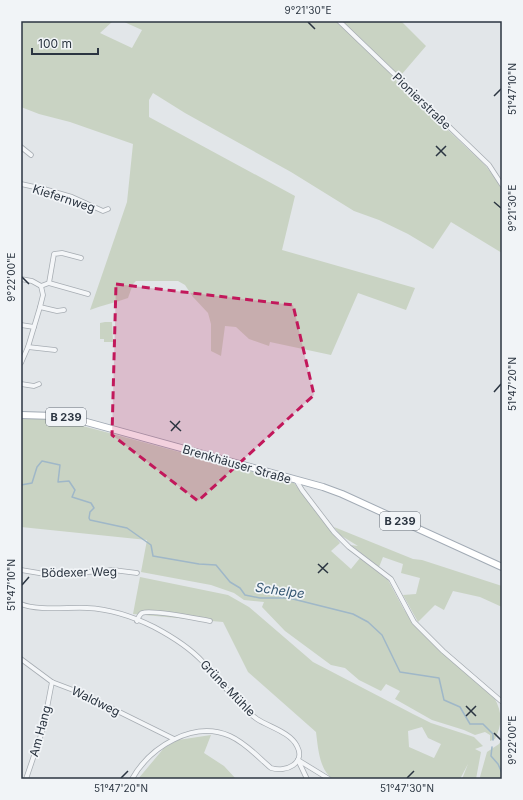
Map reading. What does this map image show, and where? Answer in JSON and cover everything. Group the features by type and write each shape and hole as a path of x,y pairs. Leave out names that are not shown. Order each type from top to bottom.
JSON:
{"main road":[{"name":"Brenkhäuser Straße","path":"21,415 72,418 296,480"},
{"name":"B 239","path":"296,480 342,494 502,567"}],"street":[{"name":"Pionierstraße","path":"339,21 489,165 502,184"},
{"path":"21,147 31,155"},
{"name":"Kiefernweg","path":"21,184 72,197 103,210 108,210"},
{"path":"49,283 54,254 62,253 81,258"},
{"path":"21,279 32,281 41,286 43,295 28,347 21,363"},
{"path":"41,286 49,283 88,294"},
{"path":"40,307 57,311 64,310"},
{"path":"21,325 34,328"},
{"path":"28,347 55,350"},
{"path":"21,384 34,386 39,384"},
{"name":"Brenkhäuser Straße","path":"296,480 334,532 349,547 390,579 414,622 443,651 501,701"},
{"name":"Bödexer Weg","path":"21,570 56,574 113,570 137,573"},
{"name":"Grüne Mühle","path":"21,604 39,608 101,609 153,627 172,638 197,656 249,712 265,724 289,737 297,745 299,752 298,760"},
{"path":"138,621 139,616 142,613 147,612 210,621"},
{"name":"Waldweg","path":"21,659 52,682 80,693 174,739"},
{"name":"Am Hang","path":"26,779 43,729 52,682"},
{"path":"132,779 145,762 174,739 194,732 212,732 230,736 242,743 271,768 276,770 292,768 298,760"},
{"path":"298,760 307,779"},
{"path":"298,760 329,779"}],"highlighted area":[{"path":"116,284 293,305 314,395 198,501 112,435"}],"green space":[{"path":"21,21 113,21 100,33 132,48 142,30 122,21 401,21 426,46 396,81 485,165 498,182 502,189 502,253 451,222 433,249 408,234 379,220 354,211 291,172 185,113 153,93 149,100 149,117 295,196 282,250 415,288 406,310 358,293 331,355 270,342 269,346 249,339 236,327 225,326 221,356 211,351 211,324 208,313 193,297 185,285 178,281 136,281 133,284 128,298 90,310 127,202 133,144 21,107"},
{"path":"112,322 113,342 104,342 104,339 100,339 100,323"},
{"path":"21,419 56,419 294,483 340,543 331,551 351,569 360,558 388,580 413,623 494,697 500,713 500,723 495,739 490,741 490,735 485,732 475,735 432,720 395,699 400,691 386,684 381,691 359,680 345,668 331,665 285,631 262,607 264,602 244,600 234,593 211,585 141,572 147,540 21,527"},
{"path":"334,527 413,559 422,560 502,586 502,607 480,597 453,591 444,610 435,605 418,622 403,595 416,594 420,578 401,573 403,564 383,557 379,567 351,545 358,546 340,535"},
{"path":"140,577 228,595 249,607 313,662 431,723 474,737 483,746 475,749 481,752 476,779 462,779 468,764 460,779 333,779 328,775 322,764 316,732 248,672 223,622 133,614","holes":["422,727 428,738 441,744 434,758 409,747 408,731"]},
{"path":"211,735 204,753 224,766 236,779 138,779 164,748 178,740"},
{"path":"502,739 502,779 481,779 480,777 487,752 499,744"}],"waterway":[{"name":"Schelpe","path":"21,485 32,483 37,467 42,461 60,465 58,482 69,481 75,490 72,497 91,503 94,508 90,512 90,520 127,528 151,545 153,556 199,564 216,565 230,582 240,588 245,595 260,598 289,598 353,614 368,622 382,635 400,672 439,678 444,700 460,707 470,724 483,724 493,734 493,740"},
{"name":"Schelpe","path":"492,747 491,756 498,764 502,773"}]}
